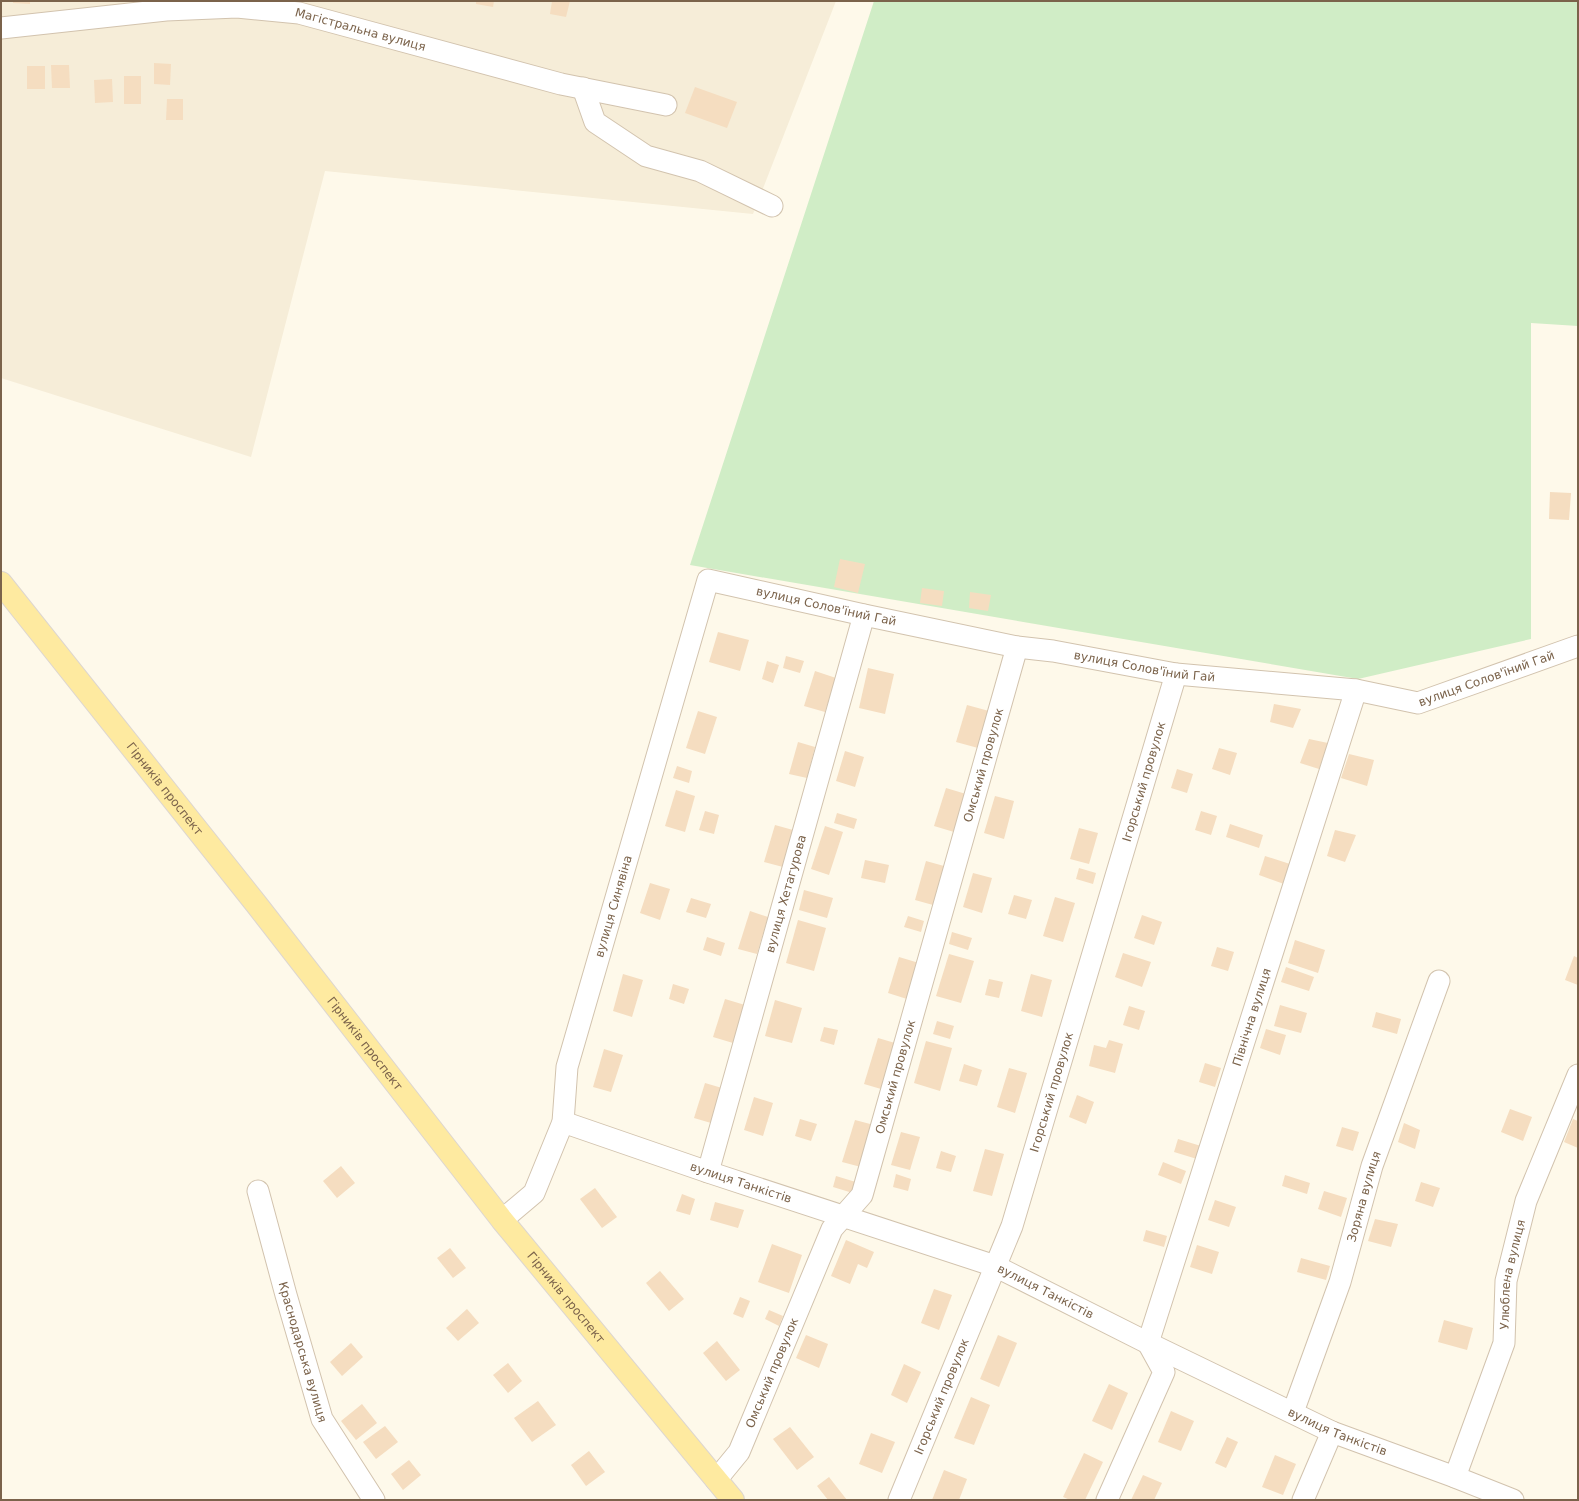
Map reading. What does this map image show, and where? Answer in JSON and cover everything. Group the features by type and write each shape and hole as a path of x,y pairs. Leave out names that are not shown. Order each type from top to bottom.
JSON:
{"main road":[{"name":"Гірників проспект","path":"1,583 257,905 502,1220 733,1500"}],"street":[{"name":"Магістральна вулиця","path":"1,28 166,10 237,7 299,13 561,84 666,105"},
{"path":"583,88 595,122 646,156 700,171 772,206"},
{"name":"вулиця Солов'їний Гай","path":"708,580 1017,647 1053,651 1176,674 1356,690 1418,703 1578,646"},
{"name":"вулиця Синявіна","path":"502,1220 534,1193 563,1122 567,1067 708,580"},
{"name":"вулиця Хетагурова","path":"708,1172 864,615"},
{"name":"Омський провулок","path":"716,1480 739,1452 832,1230 862,1195 1017,647"},
{"name":"Ігорський провулок","path":"899,1500 1012,1226 1176,674"},
{"name":"Північна вулиця","path":"1148,1343 1356,690"},
{"name":"Зоряна вулиця","path":"1293,1412 1340,1282 1372,1166 1438,981"},
{"name":"Улюблена вулиця","path":"1456,1477 1504,1343 1506,1281 1526,1201 1578,1075"},
{"name":"вулиця Танкістів","path":"563,1122 708,1172 995,1266 1148,1343 1332,1432 1456,1477 1513,1500"},
{"name":"Краснодарська вулиця","path":"258,1191 322,1419 374,1500"},
{"path":"1107,1500 1164,1372 1148,1343"},
{"path":"1303,1500 1332,1432"}],"shaded area":[{"path":"1,1 836,1 753,214 325,171 251,457 1,378"}],"green space":[{"path":"874,1 1578,1 1578,326 1531,323 1531,639 1358,679 690,565"}],"building":[{"path":"13,1 30,1 30,4 13,3"},
{"path":"476,1 494,1 493,7 476,4"},
{"path":"552,1 570,1 566,17 550,14"},
{"path":"154,63 171,64 170,85 154,84"},
{"path":"51,65 69,65 70,88 52,88"},
{"path":"27,66 45,66 45,89 27,89"},
{"path":"124,76 141,76 141,104 124,104"},
{"path":"112,79 113,102 95,103 94,80"},
{"path":"695,87 737,102 727,128 685,113"},
{"path":"167,99 183,99 183,120 166,120"},
{"path":"1550,492 1571,493 1569,520 1549,519"},
{"path":"840,559 865,564 858,593 834,587"},
{"path":"922,588 944,591 942,606 920,603"},
{"path":"970,592 991,595 988,611 969,608"},
{"path":"718,632 749,640 740,671 709,662"},
{"path":"786,656 804,661 800,673 783,668"},
{"path":"767,661 779,665 773,683 762,679"},
{"path":"868,668 894,674 885,714 859,708"},
{"path":"815,671 836,678 825,712 804,706"},
{"path":"1274,704 1301,709 1293,728 1270,722"},
{"path":"967,705 989,711 978,748 956,742"},
{"path":"698,711 717,717 705,754 686,748"},
{"path":"1309,739 1328,743 1319,769 1300,763"},
{"path":"798,742 815,747 807,778 789,774"},
{"path":"1219,748 1237,753 1230,775 1212,769"},
{"path":"845,751 864,757 855,787 836,781"},
{"path":"1349,754 1374,760 1367,786 1341,778"},
{"path":"677,766 692,771 689,783 673,778"},
{"path":"1177,769 1193,774 1187,793 1171,788"},
{"path":"946,788 966,794 954,832 934,826"},
{"path":"676,790 695,796 685,832 665,826"},
{"path":"995,796 1014,801 1004,839 984,833"},
{"path":"705,811 719,815 714,834 699,830"},
{"path":"1201,811 1217,816 1211,835 1195,830"},
{"path":"837,813 857,819 854,829 834,823"},
{"path":"1230,824 1263,835 1259,848 1226,837"},
{"path":"775,825 793,830 783,867 764,862"},
{"path":"825,826 843,832 829,875 811,869"},
{"path":"1079,828 1098,833 1089,864 1070,859"},
{"path":"1335,830 1356,835 1345,862 1327,856"},
{"path":"1265,856 1290,864 1284,884 1259,875"},
{"path":"865,860 889,865 885,883 861,878"},
{"path":"926,861 944,866 933,905 915,900"},
{"path":"1079,868 1096,873 1093,884 1076,879"},
{"path":"973,873 992,878 982,913 963,907"},
{"path":"650,883 670,889 660,920 640,913"},
{"path":"804,890 833,898 827,918 799,910"},
{"path":"1014,895 1032,900 1026,919 1008,914"},
{"path":"1055,897 1075,903 1063,942 1043,936"},
{"path":"691,898 711,904 706,918 686,912"},
{"path":"750,911 768,917 757,954 738,949"},
{"path":"1142,915 1162,922 1154,945 1134,938"},
{"path":"908,916 924,921 921,932 904,927"},
{"path":"798,920 826,928 814,971 786,963"},
{"path":"952,932 972,938 968,950 949,944"},
{"path":"707,937 725,943 721,956 703,950"},
{"path":"1295,940 1325,950 1318,973 1288,963"},
{"path":"1217,947 1234,952 1228,971 1211,966"},
{"path":"1123,953 1151,962 1142,987 1115,977"},
{"path":"949,954 974,961 961,1003 936,996"},
{"path":"1574,956 1578,958 1578,985 1565,980"},
{"path":"899,957 919,963 907,999 888,993"},
{"path":"1286,967 1314,977 1309,991 1281,982"},
{"path":"623,974 643,980 632,1017 613,1011"},
{"path":"1031,974 1052,980 1042,1017 1021,1011"},
{"path":"989,979 1003,982 999,998 985,995"},
{"path":"673,984 689,989 684,1004 669,999"},
{"path":"725,999 745,1005 733,1043 713,1037"},
{"path":"775,1000 802,1008 792,1043 765,1036"},
{"path":"1280,1005 1307,1013 1301,1033 1274,1026"},
{"path":"1129,1006 1145,1011 1139,1030 1123,1025"},
{"path":"1376,1012 1401,1019 1397,1034 1372,1027"},
{"path":"937,1021 954,1026 950,1039 933,1034"},
{"path":"824,1027 838,1030 834,1045 820,1041"},
{"path":"1266,1029 1286,1035 1280,1055 1260,1048"},
{"path":"878,1038 895,1043 881,1089 864,1084"},
{"path":"1109,1040 1123,1044 1115,1073 1089,1066 1094,1045 1106,1048"},
{"path":"926,1041 952,1048 940,1091 914,1083"},
{"path":"604,1049 623,1055 611,1092 593,1087"},
{"path":"1205,1063 1221,1068 1215,1087 1199,1082"},
{"path":"964,1064 982,1070 977,1086 959,1081"},
{"path":"1009,1068 1027,1073 1015,1113 997,1107"},
{"path":"705,1083 722,1088 711,1123 694,1118"},
{"path":"1077,1095 1094,1102 1086,1124 1069,1117"},
{"path":"754,1097 773,1103 763,1136 744,1130"},
{"path":"1510,1109 1532,1117 1523,1141 1501,1132"},
{"path":"800,1119 817,1124 811,1141 795,1136"},
{"path":"1573,1119 1578,1121 1578,1148 1564,1142"},
{"path":"855,1120 874,1125 861,1167 842,1162"},
{"path":"1404,1123 1420,1130 1415,1149 1398,1142"},
{"path":"1342,1127 1359,1132 1353,1151 1336,1146"},
{"path":"901,1132 920,1137 910,1170 891,1165"},
{"path":"1178,1139 1201,1146 1197,1159 1174,1152"},
{"path":"985,1149 1004,1154 992,1196 973,1191"},
{"path":"941,1151 956,1156 951,1172 936,1168"},
{"path":"1163,1162 1186,1171 1181,1184 1158,1175"},
{"path":"341,1166 355,1183 337,1198 323,1181"},
{"path":"896,1174 911,1179 908,1191 893,1187"},
{"path":"1285,1175 1310,1183 1307,1194 1282,1186"},
{"path":"836,1176 859,1183 856,1194 833,1187"},
{"path":"1421,1182 1440,1188 1433,1207 1415,1201"},
{"path":"595,1188 617,1217 602,1228 580,1199"},
{"path":"1324,1191 1347,1198 1341,1217 1318,1209"},
{"path":"682,1194 695,1199 690,1215 676,1211"},
{"path":"1215,1200 1236,1207 1229,1227 1208,1220"},
{"path":"715,1202 744,1210 738,1228 710,1220"},
{"path":"1375,1219 1398,1224 1391,1247 1368,1241"},
{"path":"1146,1230 1167,1236 1164,1247 1143,1241"},
{"path":"846,1240 874,1252 867,1268 858,1264 850,1284 831,1276"},
{"path":"772,1244 802,1255 789,1293 758,1282"},
{"path":"1197,1245 1219,1252 1212,1274 1190,1267"},
{"path":"450,1248 466,1268 453,1278 437,1258"},
{"path":"1301,1258 1330,1266 1326,1280 1297,1272"},
{"path":"660,1271 684,1299 669,1311 646,1283"},
{"path":"934,1289 952,1295 939,1330 921,1323"},
{"path":"740,1297 750,1301 743,1318 733,1314"},
{"path":"467,1309 479,1323 458,1341 446,1328"},
{"path":"769,1310 783,1316 779,1326 765,1319"},
{"path":"1444,1320 1473,1328 1467,1350 1438,1342"},
{"path":"806,1335 828,1344 819,1368 796,1358"},
{"path":"998,1335 1017,1343 999,1387 980,1379"},
{"path":"717,1341 740,1370 726,1381 703,1353"},
{"path":"351,1343 363,1357 342,1376 330,1362"},
{"path":"508,1363 522,1381 508,1393 493,1375"},
{"path":"904,1364 921,1372 907,1403 891,1395"},
{"path":"1109,1384 1128,1393 1112,1430 1092,1421"},
{"path":"971,1397 990,1405 974,1445 954,1438"},
{"path":"538,1401 556,1425 532,1442 514,1418"},
{"path":"362,1404 377,1423 356,1440 341,1421"},
{"path":"1171,1411 1194,1421 1181,1451 1158,1442"},
{"path":"385,1426 398,1442 376,1459 363,1442"},
{"path":"790,1427 814,1457 797,1470 773,1439"},
{"path":"871,1433 895,1442 882,1473 859,1464"},
{"path":"1227,1437 1238,1442 1226,1468 1215,1463"},
{"path":"589,1451 605,1472 586,1486 571,1465"},
{"path":"1084,1453 1103,1462 1085,1500 1070,1500 1063,1497"},
{"path":"1275,1455 1296,1464 1283,1495 1262,1487"},
{"path":"409,1460 421,1475 403,1490 391,1474"},
{"path":"944,1470 967,1479 959,1500 932,1500"},
{"path":"1143,1475 1162,1483 1154,1500 1131,1500"},
{"path":"829,1477 847,1500 828,1500 817,1486"}]}
